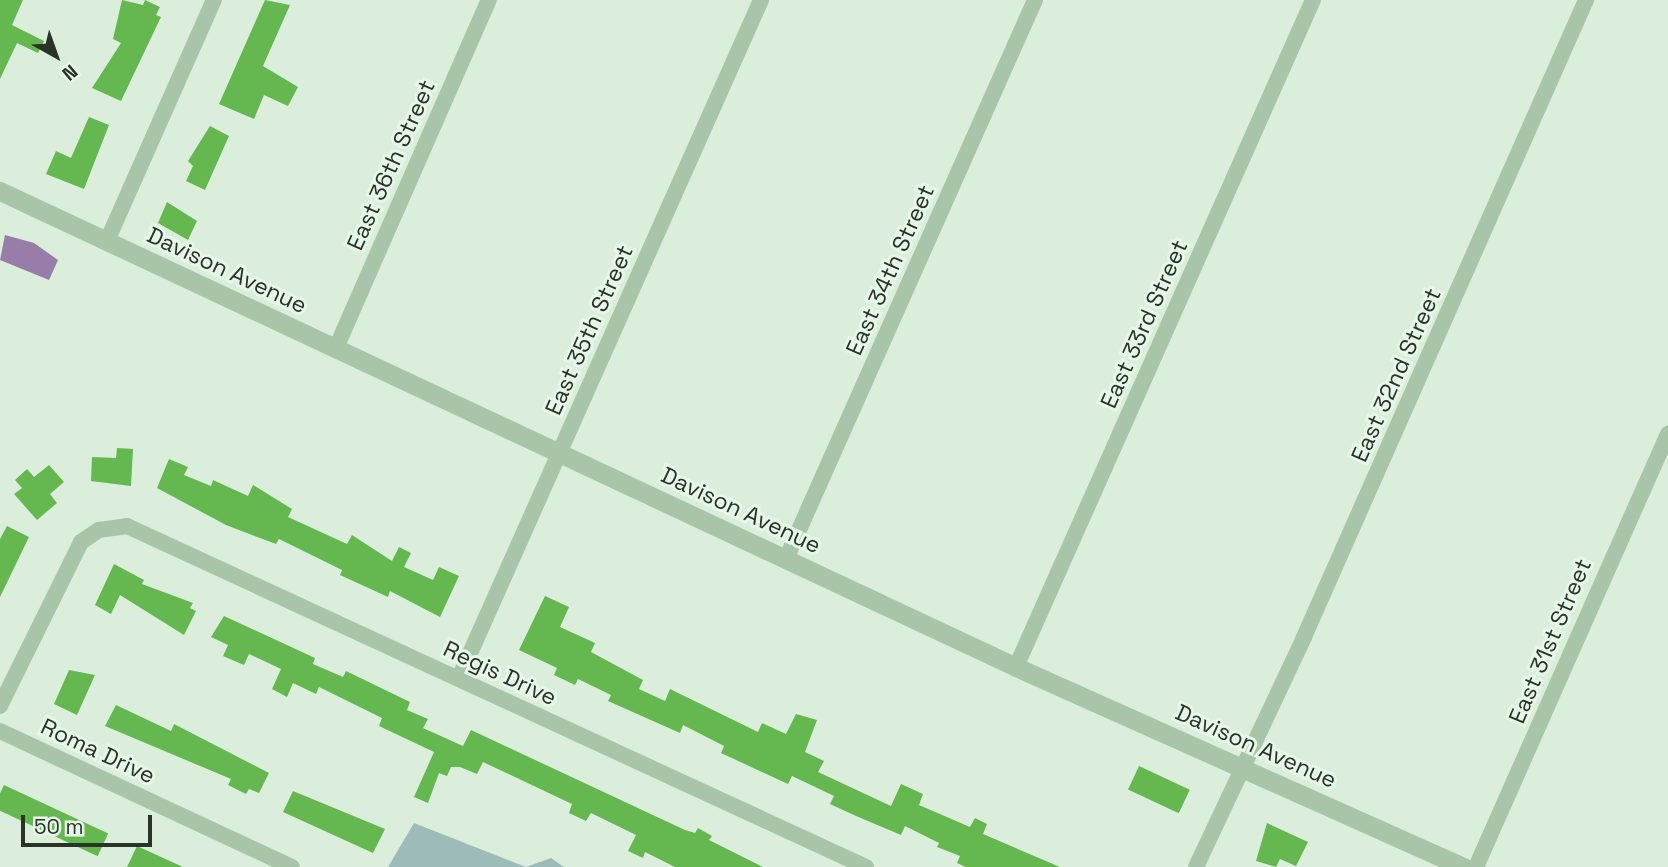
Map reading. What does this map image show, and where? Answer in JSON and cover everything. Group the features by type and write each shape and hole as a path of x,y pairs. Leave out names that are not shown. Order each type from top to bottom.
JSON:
{"street":[{"path":"107,241 214,0"},
{"name":"East 36th Street","path":"336,348 489,0"},
{"name":"East 35th Street","path":"459,678 761,0"},
{"name":"East 34th Street","path":"786,559 1035,0"},
{"name":"East 33rd Street","path":"1016,667 1313,0"},
{"name":"East 32nd Street","path":"1244,768 1586,0"},
{"name":"Davison Avenue","path":"0,191 1016,667 1464,867"},
{"name":"East 31st Street","path":"1476,867 1668,434"},
{"name":"Regis Drive","path":"6,680 72,555 89,536 114,527 140,530 866,867"},
{"path":"0,706 6,680"},
{"name":"Roma Drive","path":"0,731 292,867"},
{"path":"1196,867 1244,768"}],"shaded area":[{"path":"5,235 34,243 58,260 49,280 0,260"},
{"path":"414,823 526,867 388,867"},
{"path":"551,858 564,867 526,867"}],"building":[{"path":"0,0 23,0 12,25 44,41 38,53 17,43 0,79"},
{"path":"122,0 143,5 145,0 160,7 156,15 161,17 121,101 92,88 121,43 113,39"},
{"path":"265,0 290,5 263,66 298,87 288,106 264,95 254,119 219,104"},
{"path":"89,117 109,125 84,189 46,174 56,151 71,158"},
{"path":"210,126 229,136 205,190 186,181 193,166 188,161"},
{"path":"167,202 197,221 188,240 158,223"},
{"path":"117,448 133,449 131,486 91,481 92,457 116,458"},
{"path":"169,459 188,467 184,475 211,486 213,480 248,496 253,485 292,509 288,517 347,544 352,535 392,561 399,547 411,553 404,567 433,580 439,567 459,576 440,617 390,591 388,597 340,575 342,570 279,539 276,544 226,525 157,488"},
{"path":"49,465 64,482 50,494 57,503 37,520 14,494 22,488 15,480 27,469 34,477"},
{"path":"7,526 29,537 0,597 0,539"},
{"path":"114,564 144,580 142,584 193,603 190,608 196,611 184,635 120,595 111,614 95,605"},
{"path":"545,596 569,607 560,627 595,643 591,652 643,680 639,689 665,701 670,689 758,732 762,723 786,734 796,714 817,720 805,752 824,761 818,772 891,806 901,784 923,794 919,805 970,827 975,818 987,824 983,834 1060,867 966,867 957,863 960,856 937,847 939,843 905,826 901,835 856,816 830,804 834,796 792,776 788,784 721,753 724,746 683,725 680,733 608,701 611,695 578,679 575,685 554,675 557,668 519,650"},
{"path":"224,616 315,658 313,664 343,677 346,671 410,702 407,710 428,719 423,728 463,746 471,730 685,830 695,833 698,828 712,836 709,840 763,867 675,867 645,852 643,858 628,851 636,835 591,813 586,821 569,813 572,804 483,762 477,774 460,767 451,767 447,776 439,773 428,803 414,797 434,752 379,726 382,718 319,687 316,694 293,683 287,697 272,689 281,669 249,654 244,665 223,656 228,645 211,637"},
{"path":"69,670 95,675 77,715 54,704"},
{"path":"116,705 171,731 174,724 269,773 259,793 249,789 246,794 228,785 231,779 105,726"},
{"path":"1139,766 1190,790 1179,813 1128,790"},
{"path":"4,785 108,834 98,856 0,811 0,794"},
{"path":"293,791 385,829 373,853 283,812"},
{"path":"1267,823 1308,842 1296,866 1280,859 1276,867 1256,861"},
{"path":"137,846 183,867 127,867"}]}
